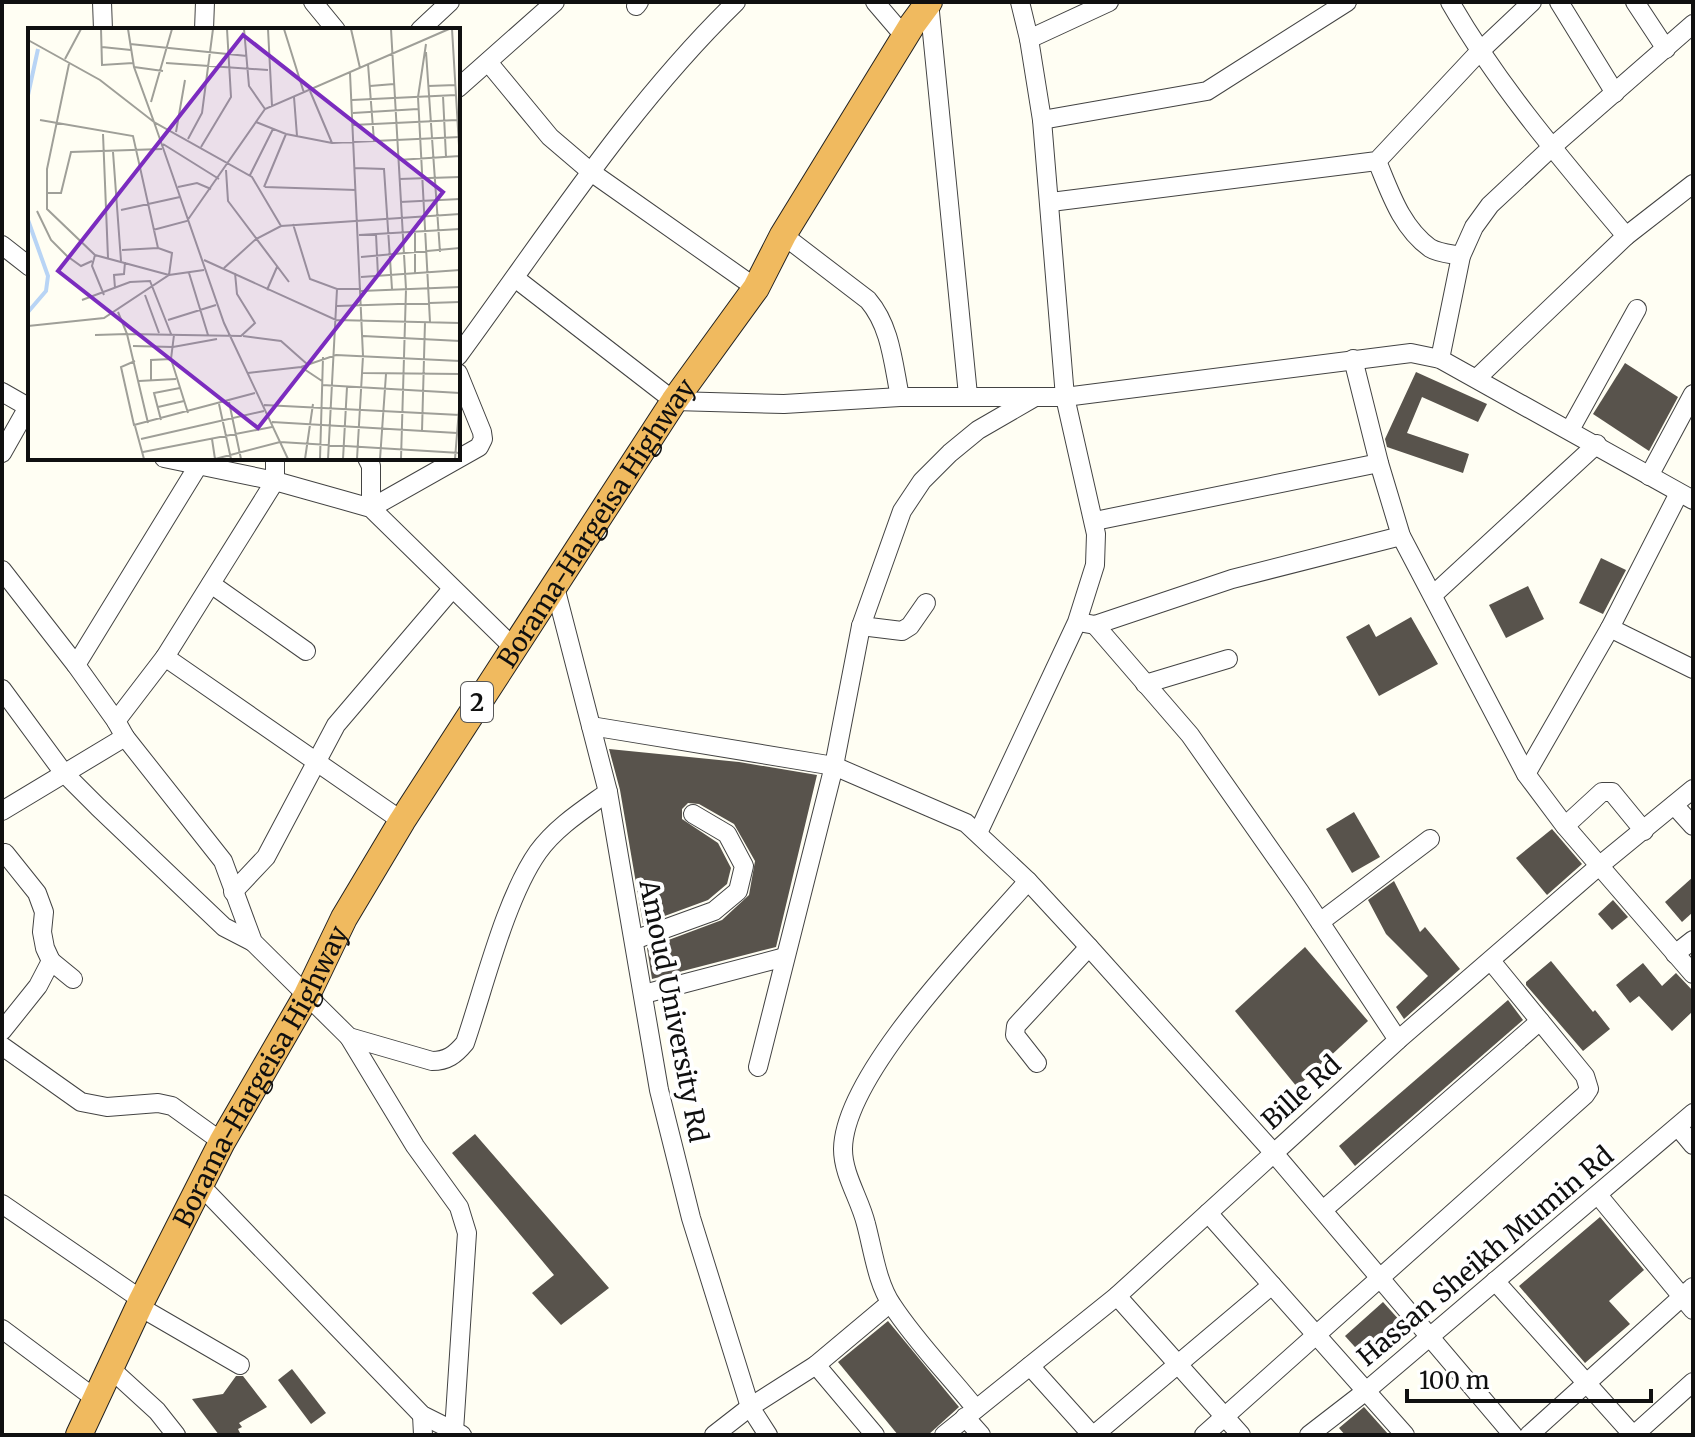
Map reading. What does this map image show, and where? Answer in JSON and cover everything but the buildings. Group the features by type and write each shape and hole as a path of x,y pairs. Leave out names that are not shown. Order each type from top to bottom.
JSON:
{"highway":[{"name":"Borama-Hargeisa Highway","path":"79,1435 222,1142 307,995 344,918 402,821 674,401 756,288 783,235 929,2"}],"street":[{"path":"102,2 103,28"},
{"path":"204,28 205,2"},
{"path":"313,2 334,28"},
{"path":"460,86 555,2"},
{"path":"460,353 637,109 736,2"},
{"path":"875,2 905,37"},
{"path":"929,2 968,395"},
{"path":"978,833 1086,624 1095,565 1095,521 1065,397 1042,120 1020,2"},
{"path":"1029,39 1109,2"},
{"path":"1042,120 1207,91 1347,2"},
{"path":"1450,2 1479,52 1626,236"},
{"path":"1051,202 1377,161 1479,52 1532,2"},
{"path":"1559,2 1615,93"},
{"path":"1635,2 1666,49"},
{"path":"422,28 439,6"},
{"path":"1440,359 1461,256 1474,227 1490,205 1693,24"},
{"path":"488,62 550,137 591,172 756,288"},
{"path":"1377,161 1397,209 1413,232 1432,250 1461,256"},
{"path":"1477,378 1626,236 1693,185"},
{"path":"783,235 868,300 878,312 885,325 900,397"},
{"path":"2,245 28,265"},
{"path":"515,278 674,401 784,404 968,395 1065,397 1411,353 1440,359 1686,496 1526,774"},
{"path":"1570,430 1637,309"},
{"path":"1353,359 1401,536 1526,774 1565,826 1693,974"},
{"path":"460,378 483,439 479,447 460,458"},
{"path":"2,392 28,406"},
{"path":"1649,476 1693,394"},
{"path":"758,1067 834,766 861,626 902,511 922,481 978,430 1036,396"},
{"path":"2,453 28,409"},
{"path":"1433,595 1597,444"},
{"path":"172,460 275,481 371,508 514,648"},
{"path":"3,809 63,772 120,729 275,481 275,460"},
{"path":"368,460 371,466 371,508"},
{"path":"371,508 456,460"},
{"path":"1095,521 1379,463"},
{"path":"76,665 198,466"},
{"path":"1086,624 1232,579 1401,536"},
{"path":"2,570 223,861 253,942"},
{"path":"211,584 306,651"},
{"name":"Amoud University Rd","path":"555,587 608,792 659,1090 691,1218 750,1407 768,1435"},
{"path":"233,892 266,857 336,725 452,589"},
{"path":"861,626 902,631 910,626 926,603"},
{"path":"1086,624 1190,735 1398,1040"},
{"path":"1610,628 1693,669"},
{"path":"165,657 402,821"},
{"path":"1145,684 1228,659"},
{"path":"2,689 63,772 224,927 253,942 349,1037 415,1146 459,1207 467,1233 458,1433 422,1415 201,1186"},
{"path":"591,726 834,766 966,823 1028,881 1273,1152 1513,1435"},
{"name":"Bille Rd","path":"944,1435 1117,1296 1398,1040 1693,789"},
{"path":"1565,826 1606,791 1612,792 1644,831"},
{"path":"349,1037 432,1061 444,1061 457,1053 465,1043 507,918 531,863 559,828 608,792"},
{"path":"1674,805 1693,826"},
{"path":"634,940 714,911 738,891 744,866 727,834 693,814"},
{"path":"1320,922 1430,839"},
{"path":"5,853 37,893 44,912 44,940 51,961 73,979"},
{"path":"981,1435 971,1413 890,1303 846,1168 843,1148 847,1129 869,1076 896,1034 1028,881"},
{"path":"1675,954 1693,940"},
{"path":"1037,1063 1015,1035 1016,1026 1089,947"},
{"path":"644,994 785,957"},
{"path":"2,1031 38,986 51,961"},
{"path":"1204,1435 1315,1334 1382,1279 1589,1089 1585,1076 1491,961"},
{"path":"1323,1210 1540,1021"},
{"path":"2,1046 81,1102 107,1107 158,1103 172,1106 222,1142"},
{"name":"Hassan Sheikh Mumin Rd","path":"1309,1435 1366,1391 1693,1113"},
{"path":"1678,1127 1693,1145"},
{"path":"1529,1435 1689,1298 1598,1195"},
{"path":"1208,1213 1405,1435"},
{"path":"6,1214 141,1304 240,1365"},
{"path":"1495,1281 1634,1435 1691,1388"},
{"path":"1030,1366 1093,1435 1272,1285"},
{"path":"1117,1296 1241,1435"},
{"path":"714,1435 750,1407 816,1365 890,1303"},
{"path":"2,1329 97,1400"},
{"path":"816,1365 875,1435"},
{"path":"111,1369 157,1411 176,1435"},
{"path":"422,1415 423,1435"}]}
